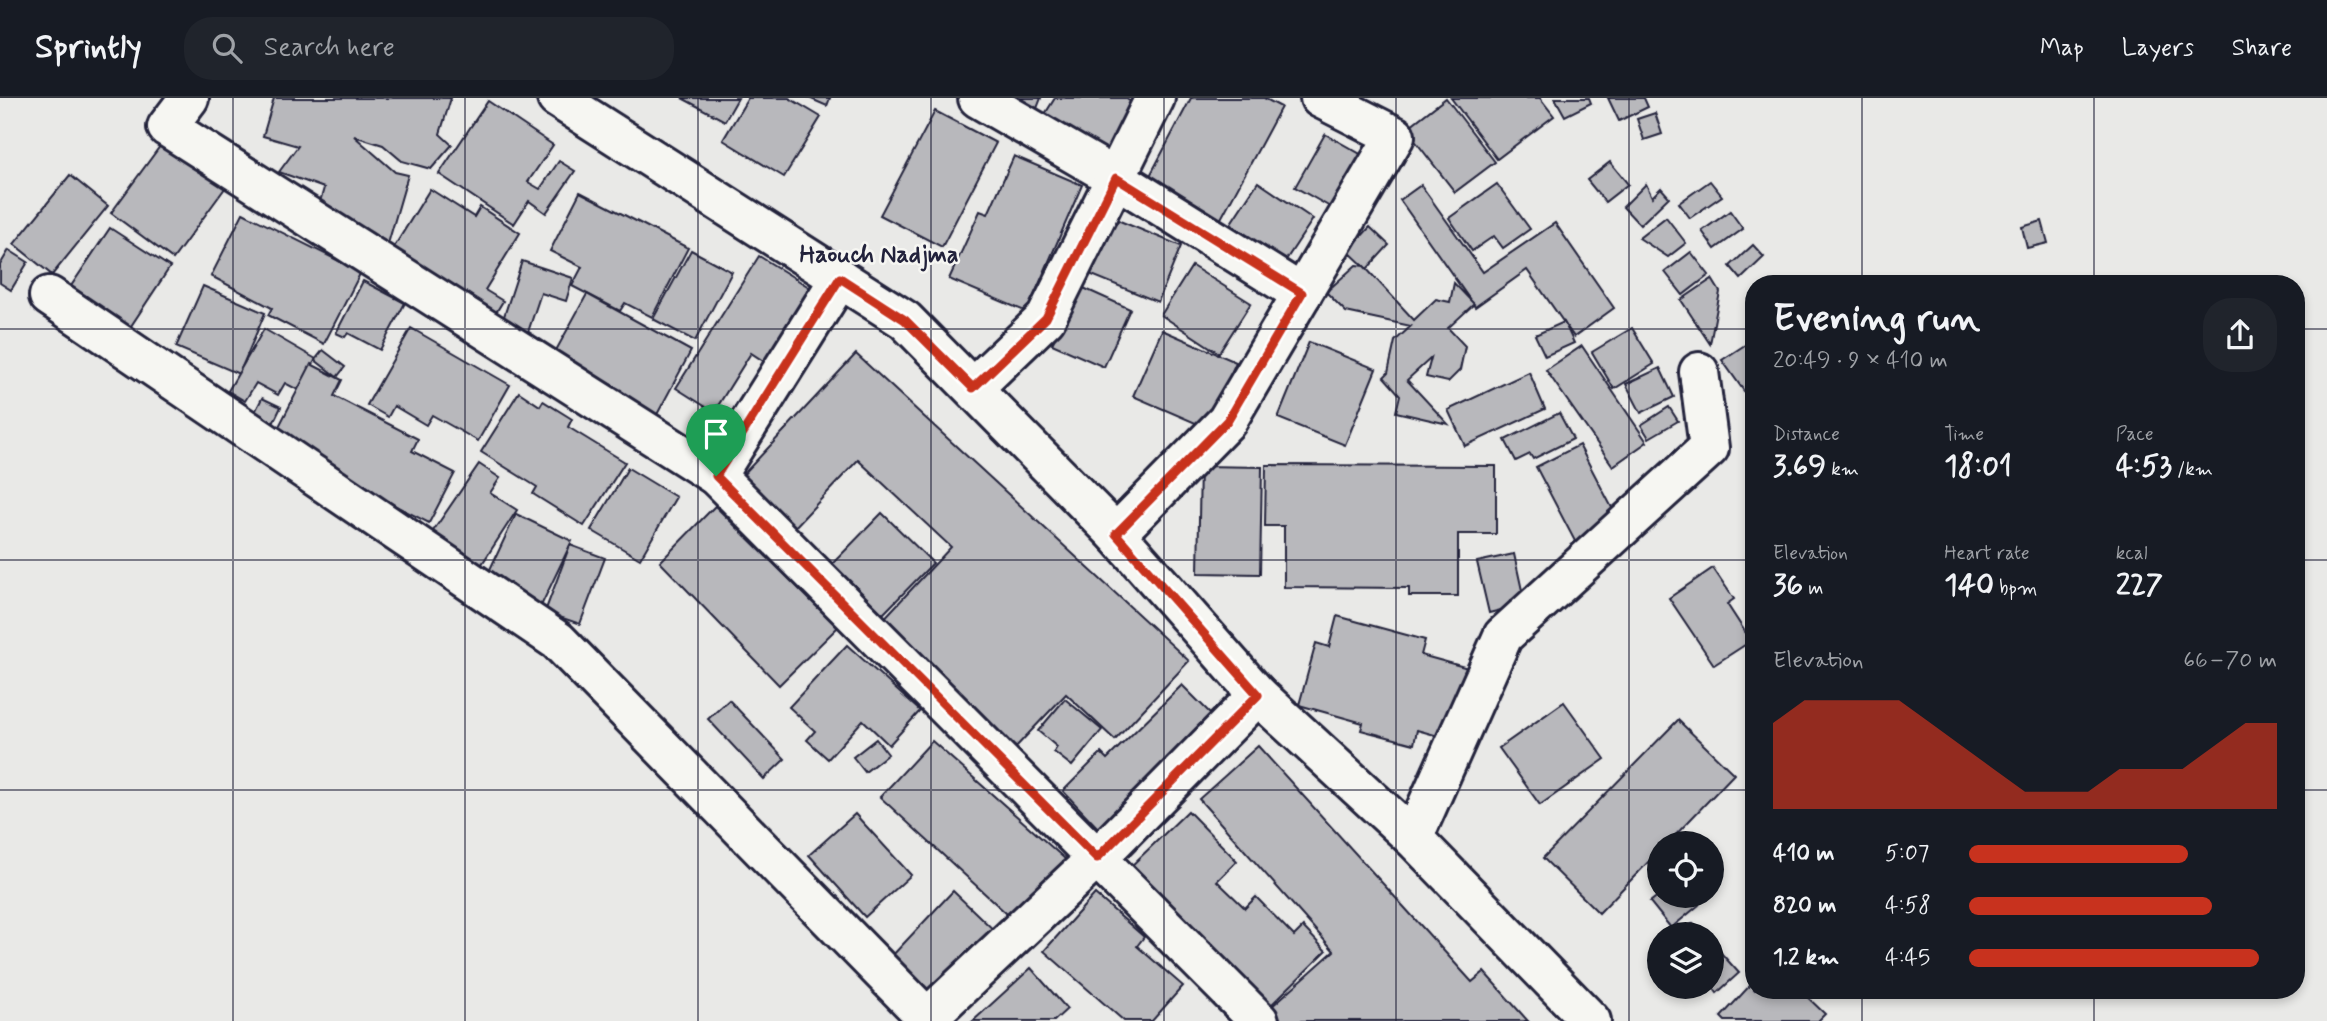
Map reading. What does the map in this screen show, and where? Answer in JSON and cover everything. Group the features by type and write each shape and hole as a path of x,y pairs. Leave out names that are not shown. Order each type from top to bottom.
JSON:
{"street":[{"path":"189,98 167,127 716,476 1259,1021"},
{"path":"557,98 905,320 1116,534 1258,695 1413,838 1591,1021"},
{"path":"978,98 1116,178 1302,293"},
{"path":"973,388 1046,318 1155,98"},
{"path":"1116,534 1227,421 1395,136 1320,98"},
{"path":"716,476 840,278"},
{"path":"49,296 558,640 929,1019 1097,858 1258,695"},
{"path":"1413,838 1503,636 1709,448 1699,372"}],"building":[{"path":"274,98 451,98 440,134 452,145 431,169 402,161 383,145 354,136 395,172 408,175 385,254 315,219 324,188 279,172 298,146 263,136"},
{"path":"682,98 738,98 725,121"},
{"path":"748,98 789,98 821,117 784,177 723,140"},
{"path":"809,98 830,98 827,106"},
{"path":"988,98 1041,98 1034,116"},
{"path":"1055,98 1125,98 1140,108 1107,162 1040,122"},
{"path":"1191,98 1264,98 1281,107 1217,226 1144,187"},
{"path":"1446,98 1495,162 1455,192 1406,129"},
{"path":"1451,98 1540,98 1554,116 1497,159"},
{"path":"1555,98 1589,98 1591,103 1565,116"},
{"path":"1608,98 1644,98 1648,107 1619,121"},
{"path":"488,101 553,145 528,182 540,189 559,161 575,171 546,213 529,201 514,224 439,174"},
{"path":"935,111 996,143 942,247 880,215"},
{"path":"1655,113 1662,134 1644,140 1637,119"},
{"path":"1325,134 1362,155 1332,208 1295,187"},
{"path":"166,138 228,184 173,259 111,213"},
{"path":"1014,156 1082,185 1027,312 949,279 980,211 988,214"},
{"path":"1610,162 1628,184 1605,202 1587,180"},
{"path":"70,175 108,206 52,275 14,244"},
{"path":"1710,181 1722,196 1690,218 1679,203"},
{"path":"1258,182 1313,219 1274,278 1219,241"},
{"path":"1497,184 1530,229 1503,248 1494,236 1472,251 1449,218"},
{"path":"1646,184 1652,197 1661,188 1669,197 1640,225 1623,207"},
{"path":"1421,185 1483,272 1555,223 1614,308 1574,337 1527,270 1475,307 1400,200"},
{"path":"430,189 474,217 480,207 520,233 485,290 503,301 489,324 386,260"},
{"path":"580,192 688,248 652,317 625,303 620,311 572,286 582,267 550,251"},
{"path":"1730,211 1743,229 1715,249 1702,231"},
{"path":"243,213 361,272 324,344 268,315 272,308 211,276"},
{"path":"1110,217 1181,246 1158,302 1087,273"},
{"path":"1666,217 1686,243 1668,257 1639,238"},
{"path":"2042,221 2048,243 2027,248 2022,227"},
{"path":"1370,227 1389,245 1367,269 1348,251"},
{"path":"110,228 170,267 127,332 67,292"},
{"path":"1753,245 1764,257 1741,279 1730,266"},
{"path":"9,250 28,262 11,290 0,283 0,265"},
{"path":"691,250 732,272 695,341 653,319"},
{"path":"1691,252 1709,275 1683,295 1665,272"},
{"path":"759,256 817,292 771,366 751,353 714,412 676,388"},
{"path":"522,261 573,278 566,301 541,293 524,344 498,335"},
{"path":"1356,265 1364,266 1414,320 1436,299 1450,302 1454,283 1474,304 1448,328 1465,346 1460,370 1448,382 1426,377 1431,358 1407,380 1448,424 1396,412 1400,395 1384,377 1388,373 1395,341 1411,326 1346,312 1326,292"},
{"path":"1192,266 1251,303 1219,353 1161,315"},
{"path":"1712,279 1720,292 1710,344 1681,300"},
{"path":"363,281 405,303 380,350 348,333 345,337 336,333"},
{"path":"203,286 265,313 239,374 176,347"},
{"path":"1079,286 1130,309 1104,367 1052,344"},
{"path":"587,294 691,351 652,424 614,403 621,390 554,354"},
{"path":"1564,322 1574,343 1545,356 1535,335"},
{"path":"411,328 510,385 478,441 432,415 426,425 394,406 388,417 367,405"},
{"path":"1632,328 1654,364 1614,389 1592,352"},
{"path":"264,329 316,359 298,390 285,383 278,395 256,383 245,401 228,391"},
{"path":"1162,330 1236,362 1207,428 1133,396"},
{"path":"1309,342 1376,369 1345,445 1278,418"},
{"path":"1745,345 1745,392 1722,360"},
{"path":"1582,346 1647,442 1613,466 1546,370"},
{"path":"323,350 345,367 337,377 315,360"},
{"path":"856,354 1189,661 1115,740 1066,694 1013,750 878,625 951,547 858,460 793,529 739,479"},
{"path":"311,364 342,380 334,396 418,439 412,451 455,473 429,523 271,442"},
{"path":"1660,368 1674,397 1641,413 1626,384"},
{"path":"1529,372 1545,409 1465,446 1448,410"},
{"path":"519,392 540,406 543,401 572,419 568,427 625,462 584,526 533,494 537,487 481,452"},
{"path":"262,398 281,407 269,432 250,422"},
{"path":"1669,407 1678,421 1649,438 1641,425"},
{"path":"1559,413 1573,439 1533,459 1530,454 1516,461 1505,440"},
{"path":"1579,445 1621,525 1578,547 1536,467"},
{"path":"479,464 500,478 490,493 517,510 478,570 429,537"},
{"path":"1266,465 1496,466 1496,534 1458,534 1458,596 1409,596 1409,588 1284,587 1284,526 1265,526"},
{"path":"1200,466 1262,467 1260,574 1198,573"},
{"path":"628,468 676,497 640,559 591,530"},
{"path":"715,506 838,627 779,685 660,562"},
{"path":"882,513 933,563 883,614 832,564"},
{"path":"516,514 572,541 541,606 485,580"},
{"path":"570,545 605,558 580,624 545,612"},
{"path":"1514,554 1525,604 1489,613 1477,562"},
{"path":"1713,568 1734,599 1727,604 1745,632 1745,645 1714,665 1669,598"},
{"path":"1337,616 1425,640 1421,655 1468,668 1449,739 1417,730 1414,744 1361,730 1363,723 1299,705 1316,643 1329,647"},
{"path":"847,645 920,711 889,745 863,720 828,759 807,740 815,731 789,707"},
{"path":"1182,685 1215,718 1100,830 1063,791 1101,753 1107,759"},
{"path":"1065,699 1102,730 1072,766 1054,752 1057,747 1038,731"},
{"path":"729,700 785,759 764,779 708,719"},
{"path":"1564,702 1605,759 1540,805 1499,748"},
{"path":"1678,720 1734,774 1679,831 1647,831 1647,863 1599,913 1543,858"},
{"path":"876,739 888,754 865,772 853,757"},
{"path":"932,741 1073,866 1019,925 880,797"},
{"path":"1258,746 1472,982 1484,972 1528,1021 1282,1021 1270,1008 1334,951 1199,799"},
{"path":"1188,811 1237,861 1217,881 1245,908 1256,897 1294,936 1303,927 1326,951 1265,1011 1127,870"},
{"path":"855,814 911,875 865,917 809,855"},
{"path":"953,891 1001,937 939,1002 891,957"},
{"path":"1095,894 1144,937 1137,946 1183,986 1152,1021 1124,1021 1044,951"},
{"path":"1655,908 1695,908 1678,922 1666,922"},
{"path":"1724,956 1739,973 1724,987"},
{"path":"1031,968 1067,1009 1054,1021 973,1021"},
{"path":"1745,991 1745,999 1809,999 1825,1014 1818,1021 1725,1021 1721,1017"}],"district":[{"name":"Haouch Nadjma","path":"879,254"}],"route":[{"path":"1116,178 1302,293 1227,421 1116,534 1258,695 1097,858 716,476 840,278 905,320 973,388 1046,318 1116,178"}]}
